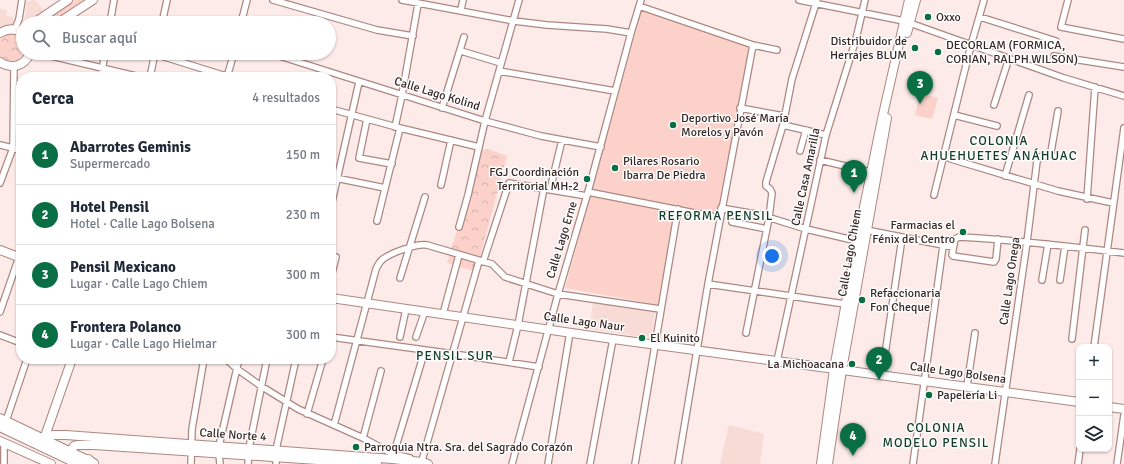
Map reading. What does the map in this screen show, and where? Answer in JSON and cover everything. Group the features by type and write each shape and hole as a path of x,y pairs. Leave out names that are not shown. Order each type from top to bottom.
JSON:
{"highway":[{"path":"2,421 89,463"},
{"path":"0,433 66,464"}],"street":[{"path":"19,16 22,0"},
{"path":"44,16 68,0"},
{"path":"69,16 93,0"},
{"path":"111,16 114,0"},
{"path":"164,16 167,0"},
{"path":"243,16 247,0"},
{"path":"273,0 328,16"},
{"path":"402,0 514,21 607,29 631,33"},
{"path":"461,10 463,0"},
{"path":"458,228 519,0"},
{"name":"Calle Lago Erne","path":"512,464 558,294 601,147 631,33 642,0"},
{"path":"799,0 816,2 907,22 1064,78 1124,96"},
{"name":"Calle Casa Amarilla","path":"777,361 826,134 856,39 865,0"},
{"name":"Calle Lago Chiem","path":"838,369 907,22 909,0"},
{"name":"Calle Lago Chiem","path":"838,369 846,304 870,172 907,22 916,0"},
{"path":"934,195 971,45 984,0"},
{"path":"1068,0 1061,27 1124,39"},
{"path":"746,333 769,218 772,193 766,186 766,182 783,125 792,79 816,2"},
{"path":"377,221 392,164 418,4"},
{"path":"639,6 753,45 777,50"},
{"path":"336,18 377,30 413,36"},
{"path":"980,18 1056,41"},
{"path":"0,33 9,29 16,30"},
{"path":"442,108 461,51 464,37"},
{"path":"678,464 708,284 753,45"},
{"path":"461,51 502,63"},
{"path":"1054,56 1124,67"},
{"path":"994,105 1009,58"},
{"path":"0,183 13,148 5,66 19,65 25,60"},
{"path":"70,60 121,72"},
{"path":"102,72 104,60"},
{"path":"151,72 154,60"},
{"path":"176,60 213,72"},
{"path":"229,72 232,60"},
{"name":"Calle Lago Kolind","path":"291,60 328,72"},
{"path":"499,71 615,91"},
{"name":"Calle Lago Kolind","path":"336,75 442,108 541,136 601,147"},
{"path":"336,183 359,82"},
{"path":"1087,198 1096,87"},
{"path":"1005,176 1028,95"},
{"path":"740,108 784,116"},
{"path":"336,110 479,147"},
{"name":"Calle Lago Onega","path":"996,464 1038,158 1050,154 1051,152 1058,111"},
{"path":"954,115 997,126"},
{"path":"367,119 359,158 392,164"},
{"path":"783,125 826,134"},
{"path":"1094,344 1124,128"},
{"path":"800,151 806,130"},
{"path":"441,185 450,140"},
{"path":"509,362 547,189 562,140"},
{"path":"0,145 16,149"},
{"path":"944,155 950,159 1005,176 1087,198 1113,203"},
{"path":"820,160 870,172"},
{"path":"337,178 385,188"},
{"path":"424,463 463,317 509,183 588,194 678,209 720,218"},
{"path":"400,278 425,197"},
{"path":"722,208 746,212 806,229 857,241"},
{"path":"635,464 678,209"},
{"path":"732,222 767,229"},
{"path":"866,230 953,247"},
{"path":"1072,339 1085,230"},
{"path":"998,239 996,259 994,262 953,256 952,254 955,239 959,237 998,239 1124,253"},
{"path":"882,375 902,238"},
{"path":"334,426 376,269 381,260 410,247 423,244 481,261 495,266 505,277 558,294 660,309"},
{"path":"1042,280 1048,244"},
{"path":"913,464 943,246"},
{"path":"1060,280 1065,246"},
{"path":"0,250 16,255"},
{"path":"443,314 459,255"},
{"path":"0,312 16,267"},
{"path":"708,284 846,304"},
{"name":"Calle Lago Naur","path":"336,299 613,339 838,369"},
{"path":"400,337 406,309"},
{"path":"416,337 425,311"},
{"path":"548,464 570,332"},
{"path":"967,386 975,333"},
{"path":"0,335 16,340"},
{"path":"336,338 539,367"},
{"path":"590,464 613,339"},
{"path":"232,364 285,402 307,414 363,438 393,456 425,350"},
{"path":"25,364 2,421 44,439 89,463"},
{"path":"44,439 69,364"},
{"path":"191,464 192,429 203,364"},
{"path":"220,464 220,450 238,364"},
{"path":"248,456 266,364"},
{"path":"276,457 285,402 295,364"},
{"path":"307,414 322,364"},
{"path":"821,464 838,369"},
{"path":"828,464 838,369"},
{"name":"Calle Lago Bolsena","path":"838,369 1076,402"},
{"path":"363,438 381,371"},
{"path":"1112,407 1124,409"},
{"path":"1117,464 1124,415"},
{"name":"Calle Norte 4","path":"44,439 53,435 66,435 220,450 248,456 393,456 424,463"},
{"path":"4,464 2,442 51,464"},
{"name":"Calle Norte 4","path":"70,452 74,446 80,445 191,448"},
{"path":"1078,464 1080,452"},
{"name":"Calle Norte 4","path":"276,457 305,462 377,464"}],"shaded area":[{"path":"35,0 45,12 39,16 25,16 27,2"},
{"path":"0,9 7,10 6,16 13,17 13,25 0,29"},
{"path":"593,303 655,312 651,338 589,329"},
{"path":"729,425 764,434 760,464 720,464"}],"green space":[{"path":"72,0 86,0 63,16 48,16"},
{"name":"Deportivo José María Morelos y Pavón","path":"642,9 751,45 719,214 676,206 660,305 565,288"},
{"path":"9,30 16,33 16,60 7,61 0,57 0,35"},
{"path":"920,94 938,98 932,119 915,115"},
{"path":"488,149 507,156 476,272 447,263 482,150"}],"place":[{"name":"Oxxo","path":"928,17"},
{"name":"Distribuidor de Herrajes BLUM","path":"915,48"},
{"name":"DECORLAM (FORMICA, CORIAN, RALPH WILSON)","path":"938,52"},
{"name":"Pensil Mexicano","path":"920,104"},
{"name":"Deportivo José María Morelos y Pavón","path":"673,125"},
{"name":"Pilares Rosario Ibarra De Piedra","path":"615,168"},
{"name":"FGJ Coordinación Territorial MH-2","path":"587,179"},
{"name":"Abarrotes Geminis","path":"854,193"},
{"name":"Farmacias el Fénix del Centro","path":"963,232"},
{"name":"Refaccionaria Fon Cheque","path":"862,300"},
{"name":"El Kuinito","path":"642,338"},
{"name":"La Michoacana","path":"852,364"},
{"name":"Hotel Pensil","path":"879,380"},
{"name":"Papelería Li","path":"929,395"},
{"name":"Parroquia Ntra. Sra. del Sagrado Corazón","path":"356,447"},
{"name":"Frontera Polanco","path":"853,456"}],"district":[{"name":"COLONIA AHUEHUETES ANÁHUAC","path":"999,148"},
{"name":"REFORMA PENSIL","path":"716,216"},
{"name":"PENSIL SUR","path":"455,356"},
{"name":"COLONIA MODELO PENSIL","path":"936,436"}]}
